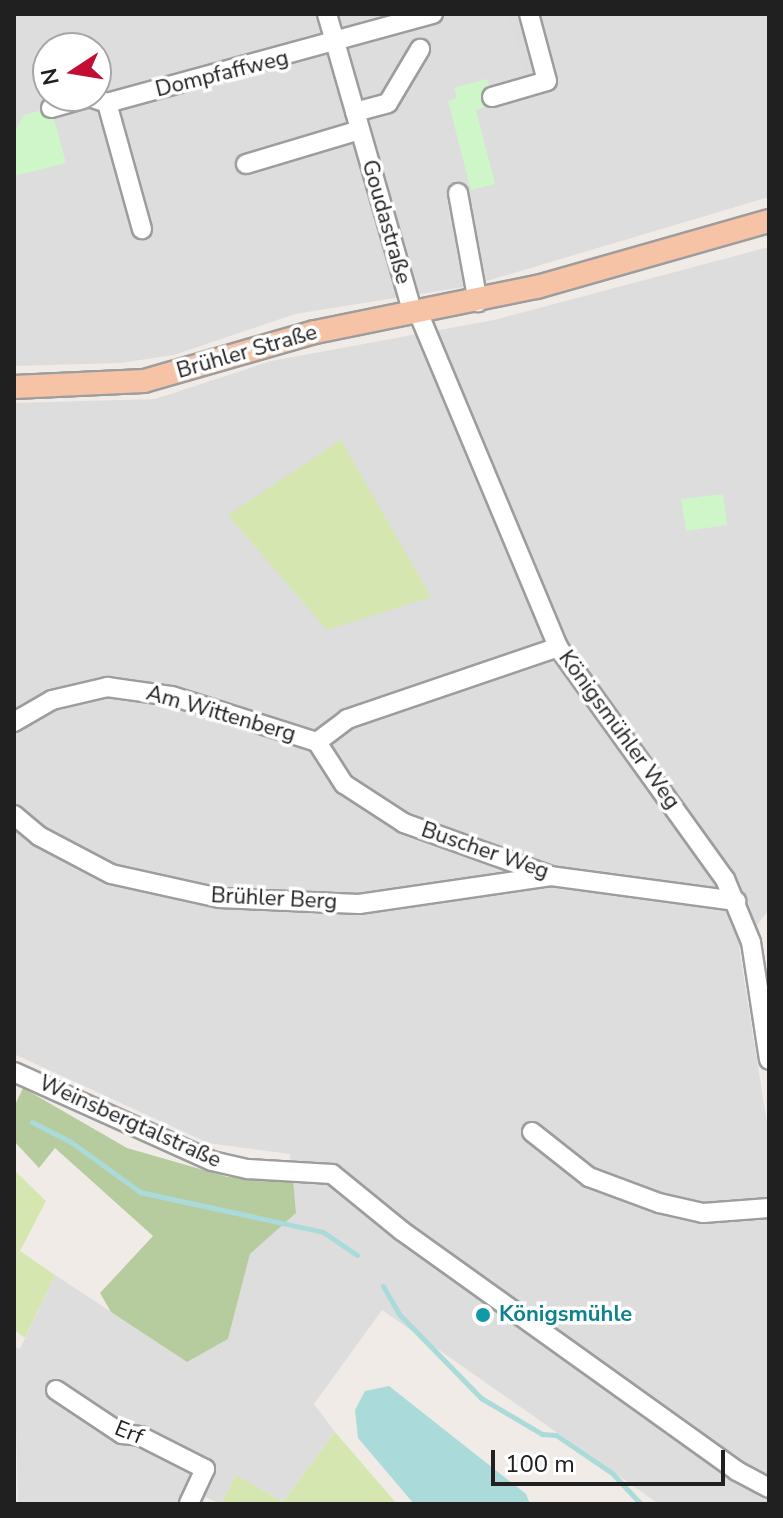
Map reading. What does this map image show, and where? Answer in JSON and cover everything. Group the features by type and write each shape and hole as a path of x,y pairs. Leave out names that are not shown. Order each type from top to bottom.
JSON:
{"main road":[{"name":"Brühler Straße","path":"14,387 144,381 315,332 478,302 769,221"}],"street":[{"name":"Goudastraße","path":"327,14 415,313"},
{"name":"Dompfaffweg","path":"112,102 336,44 433,14"},
{"path":"492,97 547,81 529,14"},
{"name":"Goudastraße","path":"246,164 357,121 388,103 420,49"},
{"path":"110,112 142,229"},
{"path":"458,193 478,302"},
{"name":"Königsmühler Weg","path":"415,313 558,647 713,857 736,901 751,942 769,1060"},
{"name":"Am Wittenberg","path":"14,722 52,700 107,687 172,696 317,742 347,719 558,647"},
{"name":"Buscher Weg","path":"317,742 344,784 404,823 551,876 736,901"},
{"name":"Brühler Berg","path":"14,815 39,836 111,874 219,898 359,904 551,876"},
{"name":"Weinsbergtalstraße","path":"14,1072 212,1161 248,1169 332,1174 402,1231 737,1471 769,1488"},
{"path":"532,1132 589,1177 659,1203 703,1213 769,1208"},
{"name":"Erf","path":"56,1390 122,1434 140,1436 205,1469 189,1504"}],"shaded area":[{"path":"14,14 769,14 769,197 470,286 295,314 174,355 120,363 14,366"},
{"path":"508,14 520,14 537,72 526,75"},
{"path":"769,247 769,910 739,947 769,1135 769,1504 659,1504 382,1310 314,1404 335,1432 283,1502 236,1475 221,1504 205,1497 202,1504 18,1504 14,1346 20,1349 55,1275 187,1362 228,1339 250,1254 296,1213 290,1154 208,1143 14,1054 14,403 155,399 271,361 494,320"}],"green space":[{"path":"487,79 495,104 476,110 495,184 471,190 448,101 457,98 454,88"},
{"path":"52,112 66,163 14,176 14,134 24,115"},
{"path":"341,440 431,597 327,630 228,515"},
{"path":"723,494 727,525 686,531 681,499"},
{"path":"23,1088 127,1148 228,1177 293,1179 296,1213 250,1254 228,1339 187,1362 111,1312 100,1293 153,1236 55,1148 39,1168 14,1141 14,1107"},
{"path":"14,1170 46,1201 20,1251 55,1275 25,1338 14,1330"},
{"path":"335,1432 397,1504 221,1504 236,1475 283,1502"}],"water":[{"path":"389,1386 526,1494 530,1504 414,1504 358,1438 355,1410 365,1391"}],"waterway":[{"path":"32,1122 71,1142 140,1192 323,1232 357,1255"},
{"path":"383,1286 400,1315 481,1398 542,1434 556,1435 612,1473 641,1504"}],"place":[{"name":"Königsmühle","path":"483,1315"}]}
